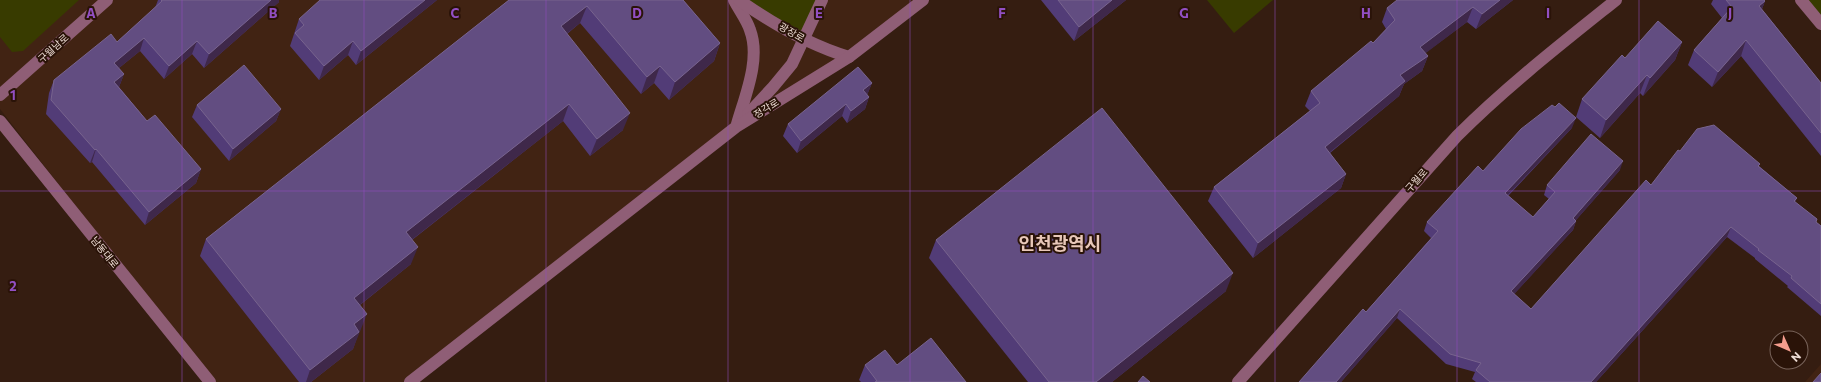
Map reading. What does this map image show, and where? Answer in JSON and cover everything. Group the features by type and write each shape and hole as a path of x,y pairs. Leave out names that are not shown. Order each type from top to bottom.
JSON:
{"street":[{"name":"구월남로","path":"0,95 107,0"},
{"path":"410,382 736,127 751,74 754,46 750,30 734,0"},
{"name":"광장로","path":"739,0 804,40 824,50 849,57"},
{"name":"정각로","path":"736,127 792,64 804,40 812,18 822,0"},
{"name":"정각로","path":"736,127 849,57 910,6 923,0"},
{"name":"구월로","path":"1238,382 1456,136 1484,108 1526,72 1616,0"},
{"path":"1801,0 1821,24"},
{"name":"남동대로","path":"0,121 210,382"}],"shaded area":[{"path":"0,0 923,0 736,127 410,382 213,382 0,109"},
{"path":"0,0 79,0 23,51 12,52 0,37"},
{"path":"740,0 822,0 804,40"},
{"path":"1207,0 1273,0 1234,33"},
{"path":"1802,0 1821,0 1821,23"},
{"path":"1821,364 1821,382 1805,382"}],"building":[{"path":"161,0 271,0 209,54 197,41 169,66 144,38 114,63 124,74 114,82 147,121 155,115 201,169 149,212 96,149 95,150 51,100 54,80 111,34 117,42 162,1"},
{"path":"320,0 425,0 361,51 353,41 324,66 295,33 304,25 299,19"},
{"path":"509,0 683,0 720,43 675,82 660,66 647,77 587,6 561,26 630,113 597,139 569,104 406,232 418,247 354,298 367,314 354,324 359,332 310,370 206,239"},
{"path":"1058,0 1112,0 1079,27"},
{"path":"1397,0 1500,0 1482,14 1473,7 1420,47 1428,56 1400,75 1405,81 1325,147 1346,174 1258,243 1214,187 1320,103 1311,91 1371,41 1373,43 1395,20 1387,8"},
{"path":"1726,0 1765,1 1759,6 1821,83 1821,133 1746,40 1718,72 1694,50 1732,7"},
{"path":"1658,21 1682,42 1650,78 1647,75 1606,120 1582,99 1622,55 1625,58"},
{"path":"244,65 281,109 233,149 197,105"},
{"path":"858,67 872,83 863,90 869,97 851,111 846,104 801,141 788,124"},
{"path":"1559,103 1576,118 1505,193 1533,217 1555,192 1547,185 1591,134 1623,161 1573,218 1576,221 1511,291 1531,309 1646,180 1651,185 1678,150 1680,151 1697,129 1714,125 1760,164 1758,166 1797,198 1794,201 1817,219 1816,222 1821,226 1821,304 1791,278 1792,276 1731,227 1591,382 1490,382 1476,370 1481,363 1450,354 1400,309 1336,382 1299,382 1363,309 1366,312 1438,231 1427,222 1478,166 1483,171 1521,129 1552,105 1555,107"},
{"path":"1102,108 1233,273 1096,382 1049,382 936,240"},
{"path":"931,338 966,382 875,382 877,381 865,365 885,350 897,365"},
{"path":"1821,373 1821,382 1813,382"},
{"path":"1143,376 1150,382 1138,382"}],"district":[{"name":"인천광역시","path":"1060,243"}]}
